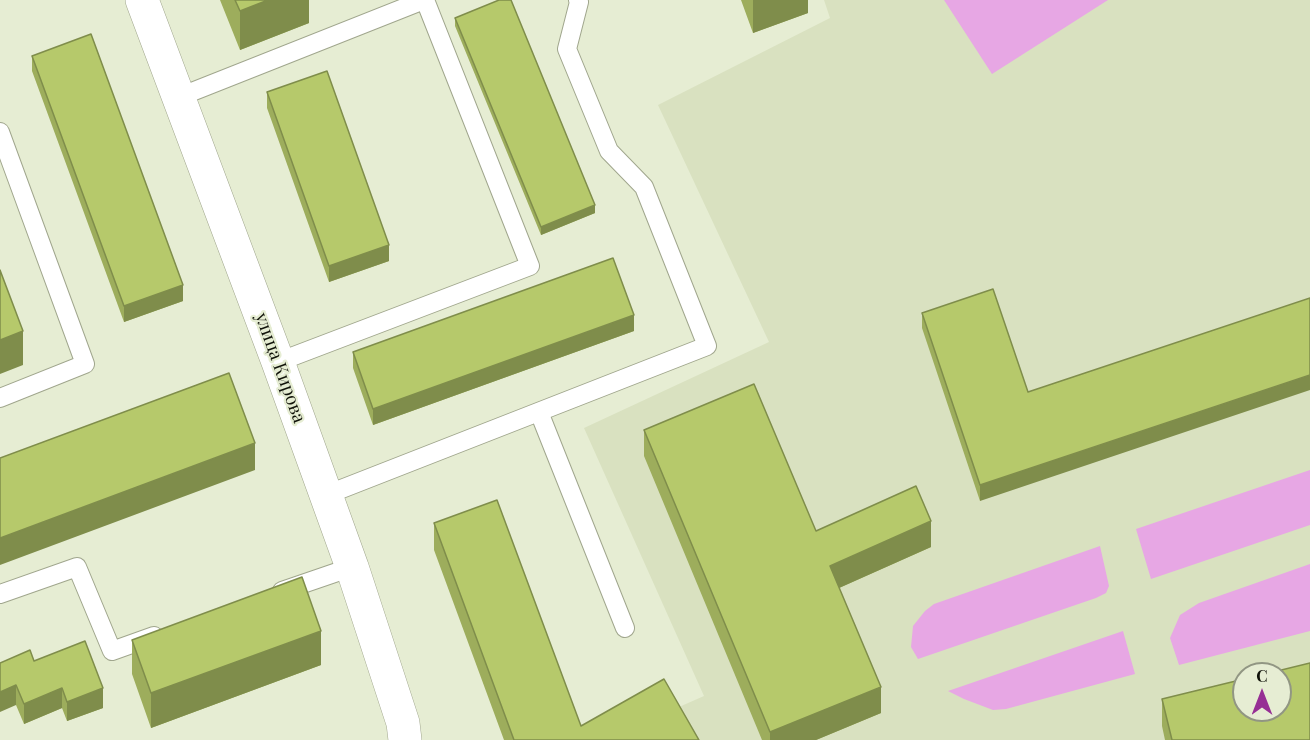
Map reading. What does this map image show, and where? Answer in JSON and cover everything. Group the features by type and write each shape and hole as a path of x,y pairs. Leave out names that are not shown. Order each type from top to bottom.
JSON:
{"main road":[{"name":"улица Кирова","path":"142,0 327,495 403,723 405,740"}],"lane":[{"path":"179,97 424,0 530,266 278,362"},
{"path":"327,495 707,346 644,187 609,151 567,49 579,0"},
{"path":"0,132 85,364 0,398"},
{"path":"538,412 625,628"},
{"path":"0,594 77,567 112,651 166,632"},
{"path":"265,597 352,567"}],"shaded area":[{"path":"824,0 1310,0 1310,740 604,740 704,696 584,428 769,342 658,105 830,18"},
{"path":"944,0 1108,0 992,74"},
{"path":"1310,470 1310,525 1151,579 1136,529"},
{"path":"1100,546 1109,586 1106,593 918,659 911,647 913,626 934,604"},
{"path":"1310,564 1310,631 1179,665 1170,638 1180,615 1199,603"},
{"path":"1123,631 1135,674 1006,709 993,710 948,691"}],"building":[{"path":"235,0 268,0 240,11"},
{"path":"499,0 511,0 595,205 541,227 455,18"},
{"path":"91,34 183,285 124,306 32,56"},
{"path":"327,71 389,245 329,266 267,92"},
{"path":"613,258 634,315 373,409 353,352"},
{"path":"0,270 23,331 0,340"},
{"path":"993,289 1028,392 1310,298 1310,375 980,485 922,313"},
{"path":"229,373 255,443 0,538 0,458"},
{"path":"754,384 816,531 916,486 931,521 830,566 881,687 770,732 644,430"},
{"path":"497,500 581,726 664,679 699,740 514,740 434,523"},
{"path":"302,577 321,631 151,693 132,640"},
{"path":"85,641 103,688 67,702 62,688 24,704 16,685 0,692 0,663 30,650 34,661"},
{"path":"1310,663 1310,740 1172,740 1162,699 1232,682 1232,722 1292,722 1292,667"}]}
